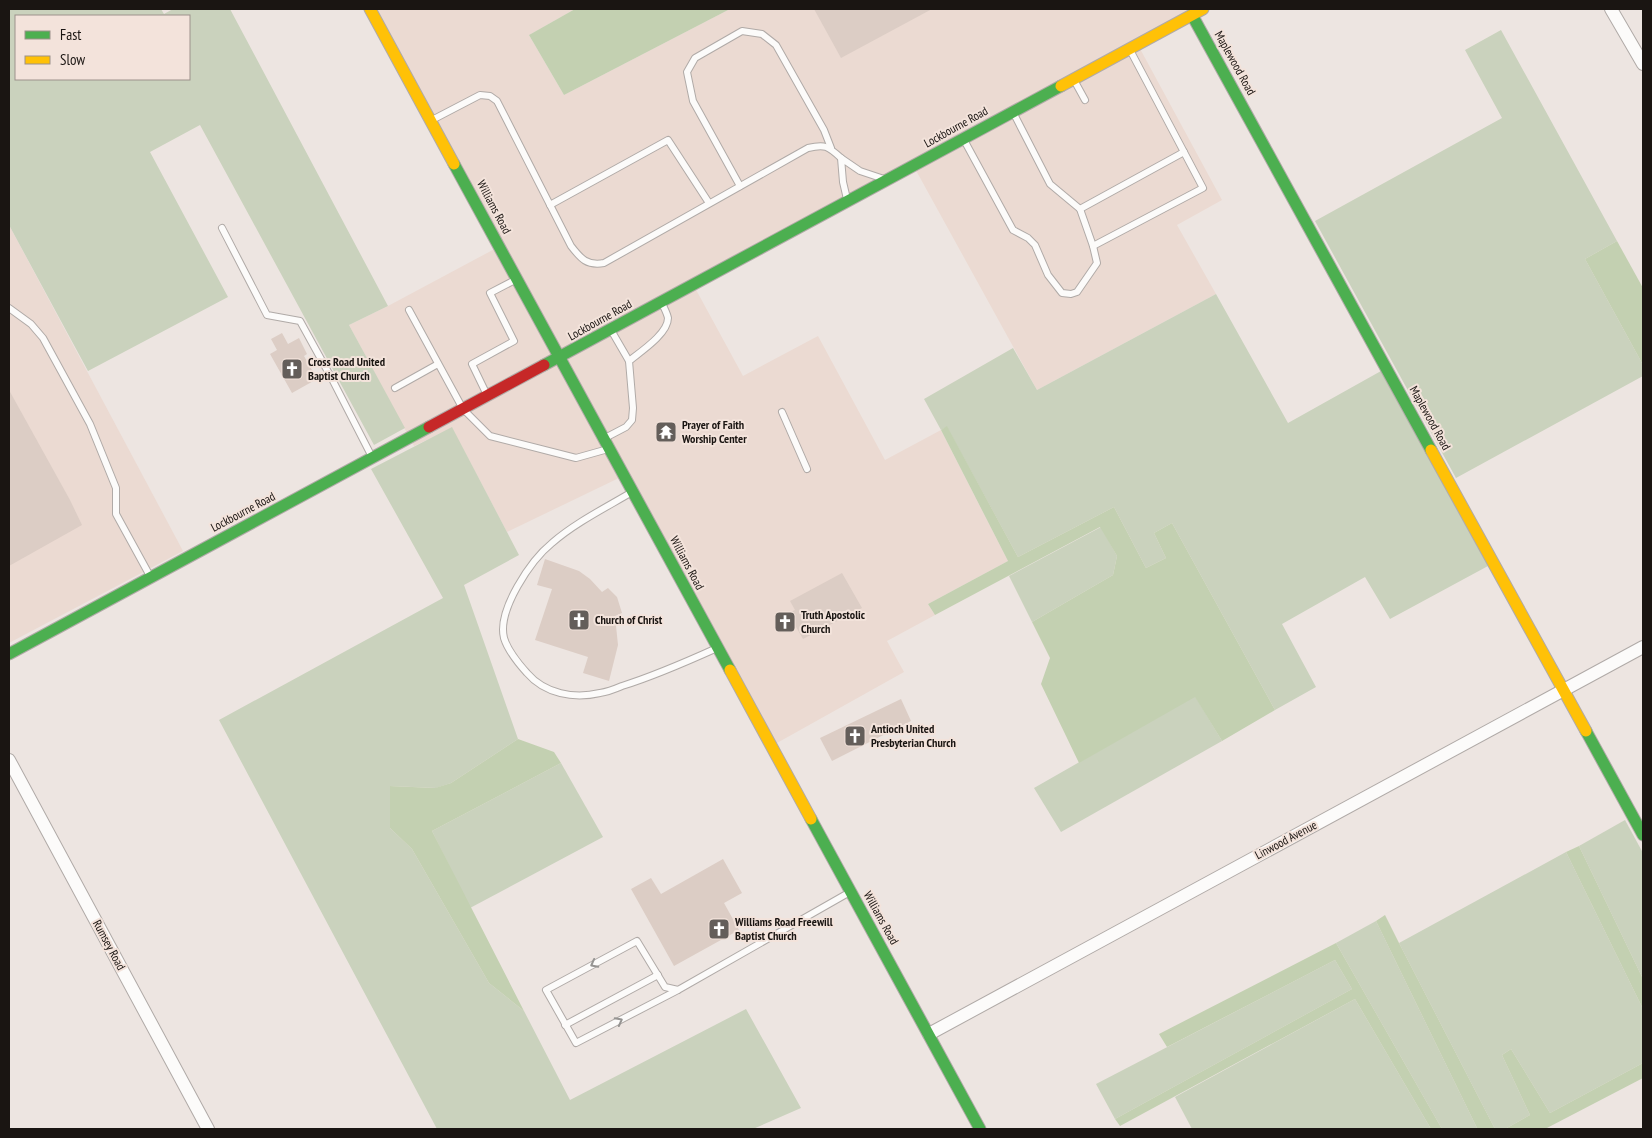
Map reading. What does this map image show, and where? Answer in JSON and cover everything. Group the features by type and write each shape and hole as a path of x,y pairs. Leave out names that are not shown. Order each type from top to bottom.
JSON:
{"street":[{"name":"Williams Road","path":"370,9 980,1129"},
{"name":"Lockbourne Road","path":"9,654 1203,9"},
{"path":"1611,9 1643,64"},
{"name":"Maplewood Road","path":"1192,15 1643,835"},
{"name":"Linwood Avenue","path":"929,1034 1643,647"},
{"name":"Rumsey Road","path":"9,760 208,1129"}],"lane":[{"path":"740,186 693,101 687,72 695,58 742,31 762,34 776,45 824,130 831,148 860,172 887,180"},
{"path":"1093,246 1203,188 1129,49"},
{"path":"1073,79 1086,100"},
{"path":"431,120 480,95 490,96 497,101 571,246 587,262 595,264 604,262 808,148 821,145 831,148"},
{"path":"964,139 1013,230 1036,245 1048,275 1062,292 1072,294 1077,292 1097,263 1080,209 1050,184 1012,112"},
{"path":"550,205 668,140 710,203"},
{"path":"1080,209 1184,152"},
{"path":"841,158 843,182 848,202"},
{"path":"222,228 268,315 300,321 372,458"},
{"path":"488,396 472,364 514,341 490,293 517,279"},
{"path":"628,361 663,332 668,316 661,302"},
{"path":"9,308 31,324 43,338 90,424 112,474 116,488 116,514 150,578"},
{"path":"409,310 463,410 490,436 576,458 607,444 632,420 633,408 628,361 611,330"},
{"path":"395,388 438,364"},
{"path":"782,412 807,469"},
{"path":"633,492 567,532 551,543 539,555 514,591 506,608 503,622 504,638 531,678 543,687 560,694 573,695 599,694 638,681 718,647"},
{"path":"678,990 665,987 637,941 546,990 576,1043 678,990 851,892"},
{"path":"565,1025 658,975"}],"shaded area":[{"path":"377,9 575,9 529,35 564,95 730,9 1204,9 1138,45 1222,200 1177,225 1216,294 1037,390 913,165 694,286 743,376 818,336 885,460 941,430 1008,561 928,604 935,615 887,641 904,672 768,748 621,477 507,532 452,428 414,446 349,325 502,245"},
{"path":"9,225 183,551 9,643"}],"green space":[{"path":"9,9 161,9 164,14 173,9 230,9 388,306 349,325 405,428 374,445 200,125 150,152 228,297 88,371 9,225"},
{"path":"575,9 730,9 564,95 529,35"},
{"path":"1501,30 1617,241 1585,259 1643,365 1643,376 1456,478 1315,221 1502,118 1465,50"},
{"path":"1617,241 1643,288 1643,365 1585,259"},
{"path":"1216,294 1288,423 1381,371 1488,566 1390,619 1365,577 1282,624 1316,687 1275,710 1172,523 1154,533 1166,558 1146,568 1114,507 1018,557 947,427 941,430 924,399 1013,348 1037,390"},
{"path":"947,426 1018,557 1114,507 1146,568 1166,558 1154,533 1172,523 1275,710 1222,741 1195,697 1079,763 1041,684 1050,658 1032,622 1113,575 1117,556 1100,527 935,615 928,604 1008,561 941,430"},
{"path":"452,427 519,555 464,585 518,739 451,783 436,788 390,786 390,828 412,849 489,983 524,1011 570,1100 746,1009 801,1108 753,1129 437,1129 219,720 443,598 371,469"},
{"path":"1101,527 1117,556 1113,575 1032,622 1009,576"},
{"path":"1195,696 1222,741 1061,832 1034,788"},
{"path":"518,739 554,752 561,763 432,831 524,1011 489,983 412,849 390,828 390,786 435,788 451,783"},
{"path":"561,763 603,837 470,908 432,831"},
{"path":"1625,820 1643,853 1643,979 1579,846"},
{"path":"1579,846 1643,979 1643,1009 1566,852"},
{"path":"1566,852 1643,1009 1643,1063 1550,1113 1511,1049 1502,1055 1530,1115 1505,1129 1495,1129 1399,943"},
{"path":"1385,915 1495,1129 1475,1129 1477,1128 1376,921"},
{"path":"1376,921 1477,1128 1475,1129 1442,1129 1336,943"},
{"path":"1336,943 1442,1129 1431,1129 1355,999 1120,1126 1115,1119 1352,989 1335,960 1167,1047 1159,1034"},
{"path":"1335,960 1352,989 1115,1119 1096,1084"},
{"path":"1355,999 1431,1129 1192,1129 1175,1097"},
{"path":"1511,1049 1550,1113 1643,1063 1643,1078 1545,1129 1505,1129 1530,1115 1502,1055"}],"building":[{"path":"814,9 932,9 841,58"},
{"path":"282,333 288,344 299,338 307,354 304,356 317,379 292,393 270,354 277,350 271,339"},
{"path":"9,390 82,525 9,566"},
{"name":"Church of Christ","path":"545,559 579,571 590,579 602,592 608,588 617,597 622,613 615,616 618,645 609,681 583,673 588,657 535,640 552,589 537,585"},
{"path":"842,573 862,608 803,639 788,613 795,610 790,601"},
{"path":"901,699 911,721 832,761 820,738"},
{"path":"723,859 742,893 724,903 739,930 674,966 631,889 651,878 661,894"}],"traffic: fast":[{"path":"1192,15 1431,450"},
{"path":"544,365 1061,86"},
{"path":"454,164 730,670"},
{"path":"9,654 429,427"},
{"path":"1586,731 1643,835"},
{"path":"811,819 980,1129"}],"traffic: slow":[{"path":"370,9 454,164"},
{"path":"1061,86 1203,9"},
{"path":"1431,450 1586,731"},
{"path":"730,670 811,819"}],"traffic: jam":[{"path":"429,427 544,365"}],"place":[{"name":"Cross Road United Baptist Church","path":"292,369"},
{"name":"Prayer of Faith Worship Center","path":"666,432"},
{"name":"Church of Christ","path":"579,620"},
{"name":"Truth Apostolic Church","path":"785,622"},
{"name":"Antioch United Presbyterian Church","path":"855,736"},
{"name":"Williams Road Freewill Baptist Church","path":"719,929"}]}
